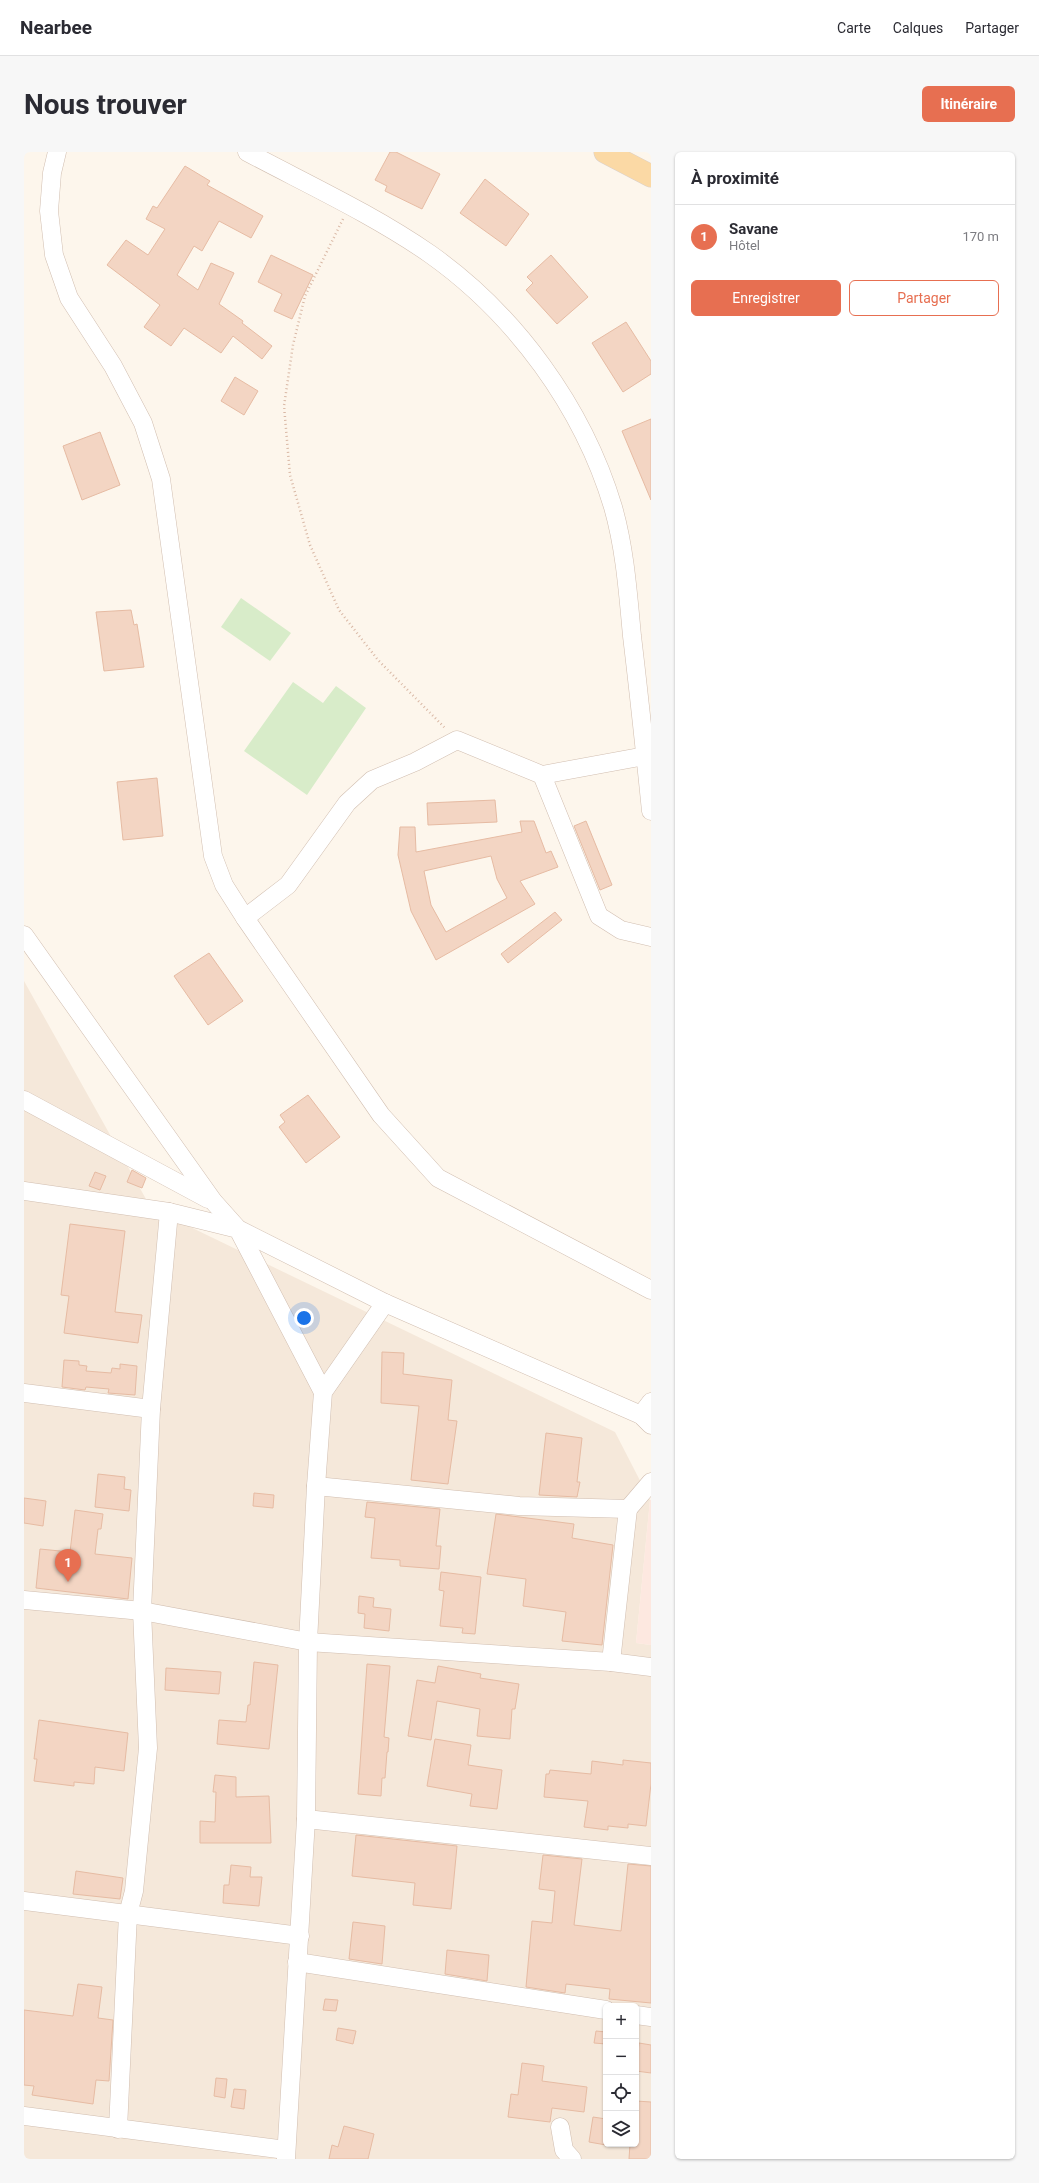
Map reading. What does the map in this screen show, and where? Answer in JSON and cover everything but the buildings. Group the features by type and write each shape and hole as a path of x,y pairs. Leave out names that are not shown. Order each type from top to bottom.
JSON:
{"main road":[{"path":"605,152 651,176"}],"street":[{"path":"57,152 52,173 49,211 54,255 69,298 113,366 143,423 161,479 213,856 224,885 380,1115 438,1178 651,1290"},
{"path":"247,152 350,206 430,254 493,306 532,353 568,404 592,453 613,507 625,564 651,811"},
{"path":"245,918 288,885 347,804 372,780 415,762 457,740 542,775 645,756"},
{"path":"542,775 599,916 621,930 651,937"},
{"path":"24,935 213,1201 238,1229 323,1392"},
{"path":"24,1100 213,1201"},
{"path":"24,1191 169,1212 238,1229 385,1303 648,1414"},
{"path":"118,2128 128,1914 134,1891 148,1748 142,1611 151,1409 169,1212"},
{"path":"24,2116 118,2128 286,2154 306,1819 308,1642 316,1486 323,1392 385,1303"},
{"path":"24,1393 151,1409"},
{"path":"611,1662 628,1509 651,1482"},
{"path":"316,1486 519,1506 628,1509"},
{"path":"24,1600 142,1611 308,1642 611,1662 651,1667"},
{"path":"306,1819 651,1856"},
{"path":"24,1901 300,1936"},
{"path":"297,1962 603,2010"},
{"path":"639,2015 651,2017"},
{"path":"560,2126 564,2150 572,2159"}],"path":[{"path":"350,206 305,296 293,345 284,406 290,475 310,545 339,610 378,660 457,740"}],"shaded area":[{"path":"24,981 151,1208 615,1432 650,1500 636,1643 651,1645 651,2159 24,2159"},
{"path":"651,1500 651,1645 636,1643"}],"green space":[{"path":"241,598 291,633 270,661 221,627"},
{"path":"293,682 323,703 336,686 366,708 307,795 244,751"}],"place":[{"name":"Savane","path":"68,1582"}]}
